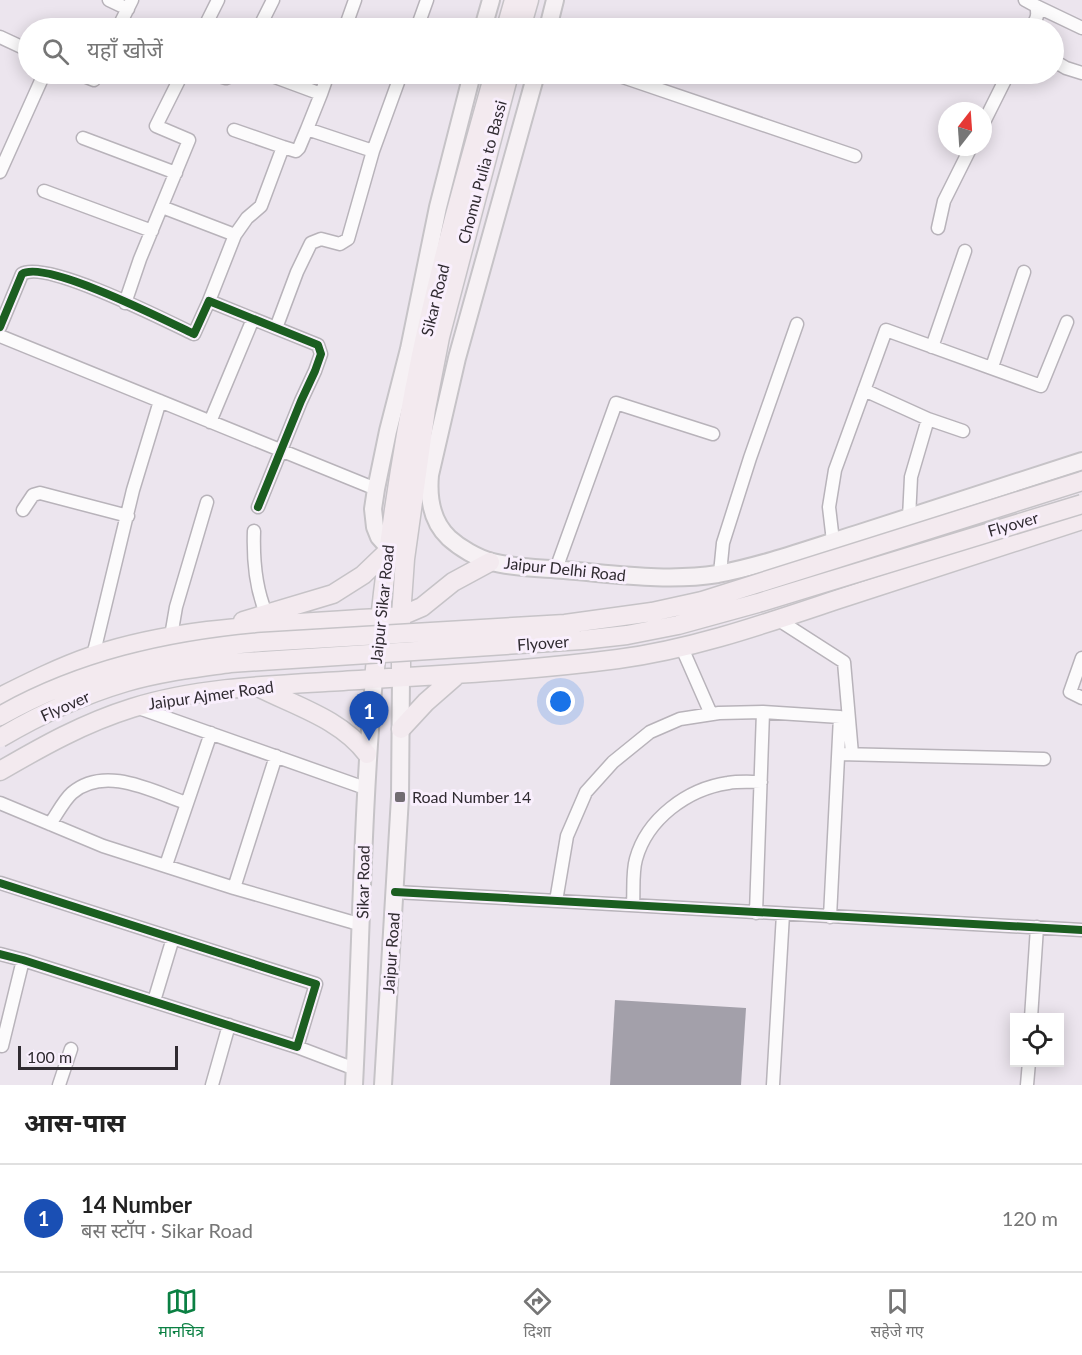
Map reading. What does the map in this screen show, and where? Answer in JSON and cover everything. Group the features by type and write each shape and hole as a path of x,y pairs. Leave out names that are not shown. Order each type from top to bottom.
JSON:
{"highway":[{"path":"509,18 514,0"},
{"path":"524,18 529,0"},
{"name":"Sikar Road","path":"388,543 422,353 491,84"},
{"name":"Chomu Pulia to Bassi","path":"401,676 401,616 414,482 440,337 506,84"},
{"name":"Flyover","path":"0,716 42,695 88,677 175,652 262,642 565,624 652,612 713,597 1082,482"},
{"name":"Flyover","path":"0,738 79,699 127,682 174,671 230,663 582,640 678,626 1082,504"},
{"name":"Jaipur Ajmer Road","path":"0,771 60,736 100,718 172,698 258,687 458,674 619,659 682,648 777,620 1082,520"},
{"path":"216,630 333,594 363,575 388,543"},
{"name":"Jaipur Sikar Road","path":"374,679 388,543"},
{"path":"0,697 40,677 93,656 171,636 216,630 401,616 422,607 453,582 490,562"},
{"path":"401,729 426,702 458,674"},
{"path":"258,687 337,725 358,742 367,754"}],"main road":[{"path":"486,18 491,0"},
{"path":"550,18 555,0"},
{"path":"388,543 379,537 375,527 373,509 376,489 409,349 438,207 469,84"},
{"name":"Jaipur Delhi Road","path":"533,84 457,358 430,475 429,494 438,525 448,537 467,551 490,562 556,569 648,577 699,576 720,573 833,542 1082,461"},
{"name":"Jaipur Road","path":"383,1085 395,892 401,676"},
{"name":"Sikar Road","path":"355,1077 365,788 374,679"}],"street":[{"path":"109,0 130,4 124,18"},
{"path":"209,18 218,0"},
{"path":"264,18 273,0"},
{"path":"349,18 355,0"},
{"path":"421,18 427,0"},
{"path":"1030,3 1061,18"},
{"path":"1030,3 1038,16 1037,18"},
{"path":"1064,19 1082,28"},
{"path":"0,37 18,45"},
{"path":"1064,67 1082,73"},
{"path":"0,172 40,84"},
{"path":"125,303 189,140 156,126 177,84"},
{"path":"294,84 321,94"},
{"path":"234,130 296,151 324,84"},
{"path":"276,328 297,272 311,243 321,239 340,244 348,239 373,151 396,84"},
{"path":"643,84 855,156"},
{"path":"992,106 1003,84"},
{"path":"306,129 373,151"},
{"path":"83,138 176,173"},
{"path":"0,327 22,274 35,271 78,282 194,334 235,235 247,218 261,206 283,147"},
{"path":"938,228 944,201 966,156"},
{"path":"44,191 152,231"},
{"path":"162,207 235,235"},
{"path":"932,347 965,251"},
{"path":"992,367 1024,272"},
{"path":"209,301 318,345 321,354 258,507"},
{"path":"210,422 253,319"},
{"path":"833,542 829,507 835,470 886,330 1041,386 1067,321"},
{"path":"720,573 723,543 797,324"},
{"path":"0,336 376,489"},
{"path":"864,390 928,419 963,431"},
{"path":"93,656 133,490 160,401"},
{"path":"556,569 616,403 713,434"},
{"path":"909,518 911,477 928,419"},
{"path":"23,510 33,495 40,493 128,516"},
{"path":"171,636 176,607 207,502"},
{"path":"254,531 255,573 266,613"},
{"path":"777,620 844,662 852,753"},
{"path":"682,648 711,714"},
{"path":"1082,658 1070,692 1082,698"},
{"path":"134,707 365,788"},
{"path":"756,912 763,712"},
{"path":"556,901 567,836 586,792 613,762 650,732 680,719 711,714 763,712 840,717 830,917"},
{"path":"165,865 211,733"},
{"path":"838,754 1044,759"},
{"path":"234,888 276,756"},
{"path":"50,824 71,794 81,788 109,780 128,783 186,803"},
{"path":"633,906 635,860 649,832 666,811 696,793 727,783 761,782"},
{"path":"0,803 103,846 234,888 362,925"},
{"path":"0,883 316,984 297,1047"},
{"path":"395,892 1082,930"},
{"path":"773,1085 783,914"},
{"path":"1032,1013 1037,927"},
{"path":"154,1001 173,938"},
{"path":"0,954 297,1047 355,1077"},
{"path":"0,1045 2,1046 23,960"},
{"path":"212,1085 229,1025"},
{"path":"59,1085 71,1049"},
{"path":"1027,1085 1029,1067"}],"building":[{"path":"615,1000 746,1008 741,1085 610,1085"}],"cycle path":[{"path":"0,327 22,274 35,272 55,275 79,283 134,305 194,334 209,301 318,345 321,354 315,371 258,507"},
{"path":"0,883 316,984 297,1047 0,954"},
{"path":"395,892 1082,930"}],"place":[{"name":"14 Number","path":"369,741"},
{"name":"Road Number 14","path":"400,797"}]}
